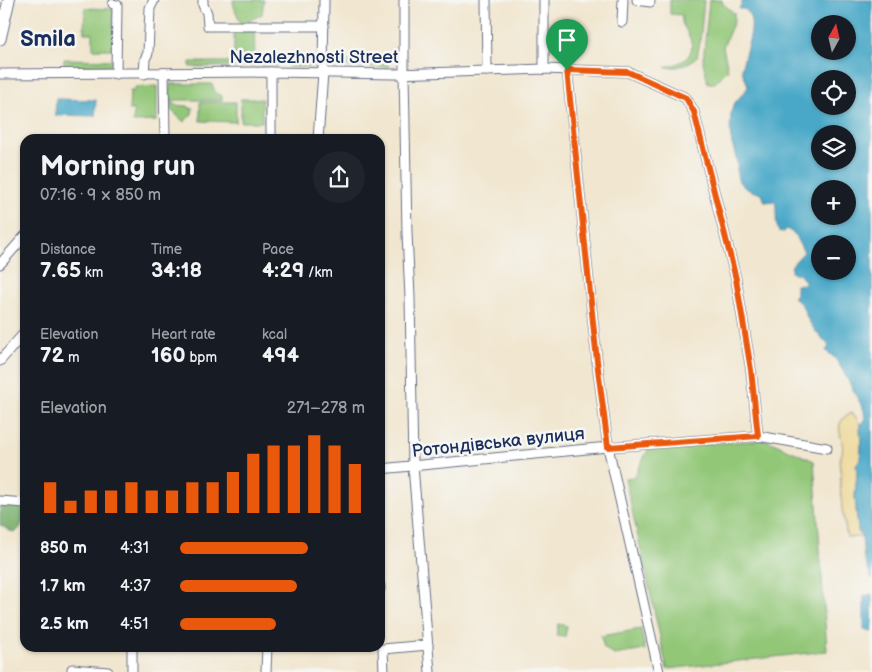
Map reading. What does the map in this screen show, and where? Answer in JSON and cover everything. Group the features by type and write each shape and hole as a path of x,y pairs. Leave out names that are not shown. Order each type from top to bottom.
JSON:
{"main road":[{"path":"0,39 9,0"}],"street":[{"path":"144,74 145,59 148,53 150,8 154,0"},
{"path":"203,0 208,26 324,26"},
{"path":"318,134 323,73 324,0"},
{"path":"404,0 413,466 430,672"},
{"path":"486,0 487,71"},
{"path":"544,0 544,69"},
{"path":"622,0 622,22"},
{"path":"636,0 650,2 650,0"},
{"path":"113,4 118,5 116,74"},
{"name":"Nezalezhnosti Street","path":"0,74 271,72 404,74 544,69 628,72 686,98 694,112 736,279 751,370 758,436"},
{"path":"567,70 595,342 608,447 659,672"},
{"path":"271,72 271,134"},
{"path":"164,73 164,134"},
{"path":"0,264 20,242"},
{"path":"0,361 20,338"},
{"name":"Ротондівська вулиця","path":"385,469 608,447 758,436 827,448"},
{"path":"0,502 20,503"},
{"path":"385,649 428,645"},
{"path":"132,652 132,672"},
{"path":"266,672 267,652"},
{"path":"382,652 384,672"},
{"path":"72,671 108,672"}],"green space":[{"path":"233,0 264,0 262,14 241,25"},
{"path":"670,0 704,0 697,57 678,67 665,67 683,61 692,47 682,23 682,15 670,14"},
{"path":"709,0 722,0 723,4 734,13 734,21 723,47 728,70 715,83 708,83 703,62"},
{"path":"85,8 113,9 113,49 93,49 93,33 84,33"},
{"path":"237,31 254,31 255,56 234,56 234,33"},
{"path":"64,59 113,60 113,66 64,66"},
{"path":"316,61 316,67 288,67 288,62"},
{"path":"326,61 388,62 388,67 326,66"},
{"path":"190,62 277,62 277,66 190,67"},
{"path":"170,84 212,84 215,92 222,96 222,100 170,100"},
{"path":"157,86 157,121 133,122 134,110 129,110 130,91 134,91 135,87"},
{"path":"241,99 262,99 262,122 241,122"},
{"path":"171,101 174,102 174,105 193,108 192,114 184,122 170,109"},
{"path":"200,102 236,102 236,122 200,121"},
{"path":"766,440 814,461 827,651 667,669 625,478 634,477 649,448"},
{"path":"0,501 20,503 19,529 16,532 10,531 0,525"},
{"path":"558,624 567,626 565,637 556,636"},
{"path":"641,629 645,650 614,655 604,648 601,636"}],"sand":[{"path":"850,413 855,416 860,424 861,448 860,459 856,465 855,497 857,523 862,537 847,537 842,509 839,461 843,447 840,423"}],"water":[{"path":"743,0 872,0 872,579 864,559 862,537 858,531 855,497 856,465 860,459 861,448 860,424 865,421 864,410 835,358 826,351 829,346 811,325 801,304 793,297 796,294 796,285 806,282 799,274 791,272 792,265 804,252 797,240 797,236 787,229 784,232 779,232 775,201 765,202 762,194 745,188 737,177 737,162 730,124 732,109 748,87 742,68 750,37 751,22 745,9 739,9"},
{"path":"56,99 96,100 95,116 55,115"},
{"path":"872,594 872,632 864,630 864,596"}],"district":[{"name":"Smila","path":"48,38"}],"route":[{"path":"567,70 628,72 686,98 694,112 736,279 751,370 758,436 608,447 584,243 567,70"}]}
